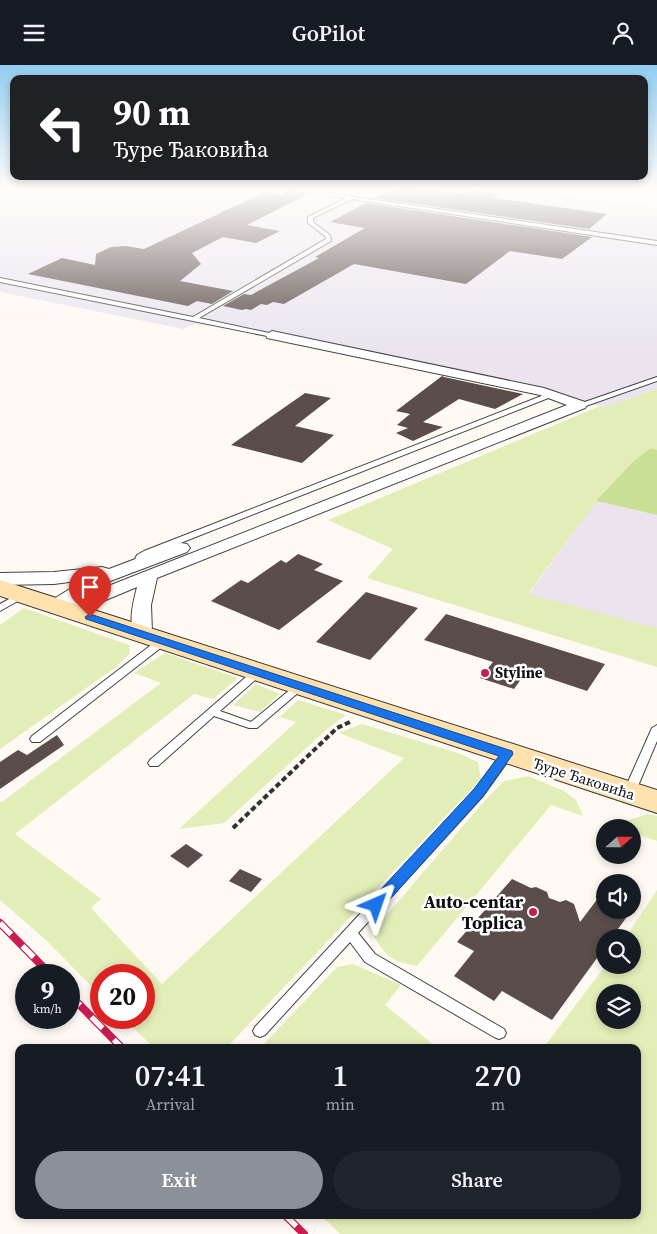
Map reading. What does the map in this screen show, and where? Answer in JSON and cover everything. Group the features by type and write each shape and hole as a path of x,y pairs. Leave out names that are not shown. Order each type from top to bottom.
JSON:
{"street":[{"path":"272,335 557,397 580,405"},
{"path":"64,609 89,600 140,568 557,397"},
{"path":"0,579 54,578 140,568 580,405"},
{"path":"140,568 142,632 153,638"},
{"name":"Ђуре Ђаковића","path":"11,591 643,797"}],"lane":[{"path":"194,319 325,243"},
{"path":"0,280 272,335"},
{"path":"580,405 657,379"},
{"path":"0,608 11,591"},
{"path":"36,739 153,638"},
{"path":"154,763 258,672"},
{"path":"213,712 253,726 301,686"},
{"path":"643,797 657,728"},
{"path":"260,1031 478,793 507,754"},
{"path":"350,933 370,958 499,1033"}],"path":[{"path":"233,828 337,728 375,711"}],"shaded area":[{"path":"0,243 657,243 657,389 605,407 249,332 194,324 184,329 0,292"},
{"path":"596,501 657,515 657,628 528,595"}],"green space":[{"path":"657,389 657,450 651,448 616,481 570,536 528,594 657,628 657,667 367,578 393,549 328,520 600,406 605,407"},
{"path":"651,448 657,450 657,515 596,501 634,461"},
{"path":"24,608 129,645 130,653 116,667 0,749 0,625"},
{"path":"165,653 238,678 213,699 194,694 15,834 101,899 91,908 143,964 90,964 90,985 80,975 80,964 70,964 46,940 0,900 0,801 2,802 161,683 134,673"},
{"path":"256,684 280,694 260,712 233,705"},
{"path":"298,700 346,715 327,729 224,823 179,829 296,722 280,717"},
{"path":"362,724 458,753 478,762 481,779 230,1044 150,1044 134,1029 155,1029 155,977 162,984 404,758 339,733"},
{"path":"528,776 564,791 576,800 583,816 551,805 417,966 401,962 389,956 380,947 372,932 488,797 504,781"},
{"path":"647,814 657,816 657,841 641,836 641,819 632,819"},
{"path":"657,890 657,1234 340,1234 325,1219 641,1219 641,1044 546,1044 599,974 641,974 641,929 631,929 638,919 641,919 641,914"},
{"path":"353,964 401,985 385,1005 432,1044 264,1044 337,967"}],"building":[{"path":"158,243 212,243 192,253 201,264 180,281 233,291 212,304 197,301 188,306 28,274 62,258 95,265 96,254 111,247 126,246 144,249"},
{"path":"340,243 584,243 562,259 510,251 466,284 354,264 284,304 273,302 267,305 261,304 251,310 223,306 244,294 251,295 319,258 315,257"},
{"path":"442,376 523,394 495,409 459,399 423,422 443,427 413,441 396,433 408,428 397,425 410,414 396,411"},
{"path":"305,393 331,398 295,426 334,435 302,463 231,445"},
{"path":"298,554 323,564 314,570 343,581 279,630 211,601 241,580 248,583 281,560 286,563"},
{"path":"366,592 418,608 370,660 316,642"},
{"path":"446,614 605,664 587,691 527,671 514,689 480,678 493,662 424,640"},
{"path":"57,735 64,745 0,789 0,762 18,750 27,755"},
{"path":"186,844 203,855 188,868 170,856"},
{"path":"240,869 262,879 251,892 229,881"},
{"path":"512,879 531,888 536,887 547,892 549,898 560,902 566,900 574,904 580,922 596,901 596,919 625,919 618,929 596,929 596,959 552,1020 502,991 494,1001 454,976 474,951 457,942"}],"railway":[{"path":"0,923 40,964"},
{"path":"80,1005 118,1044"},
{"path":"289,1219 304,1234"}],"place":[{"name":"Styline","path":"485,673"},
{"name":"Auto-centar Toplica","path":"533,912"}],"route":[{"path":"90,617 507,754 478,793 376,905"}]}
